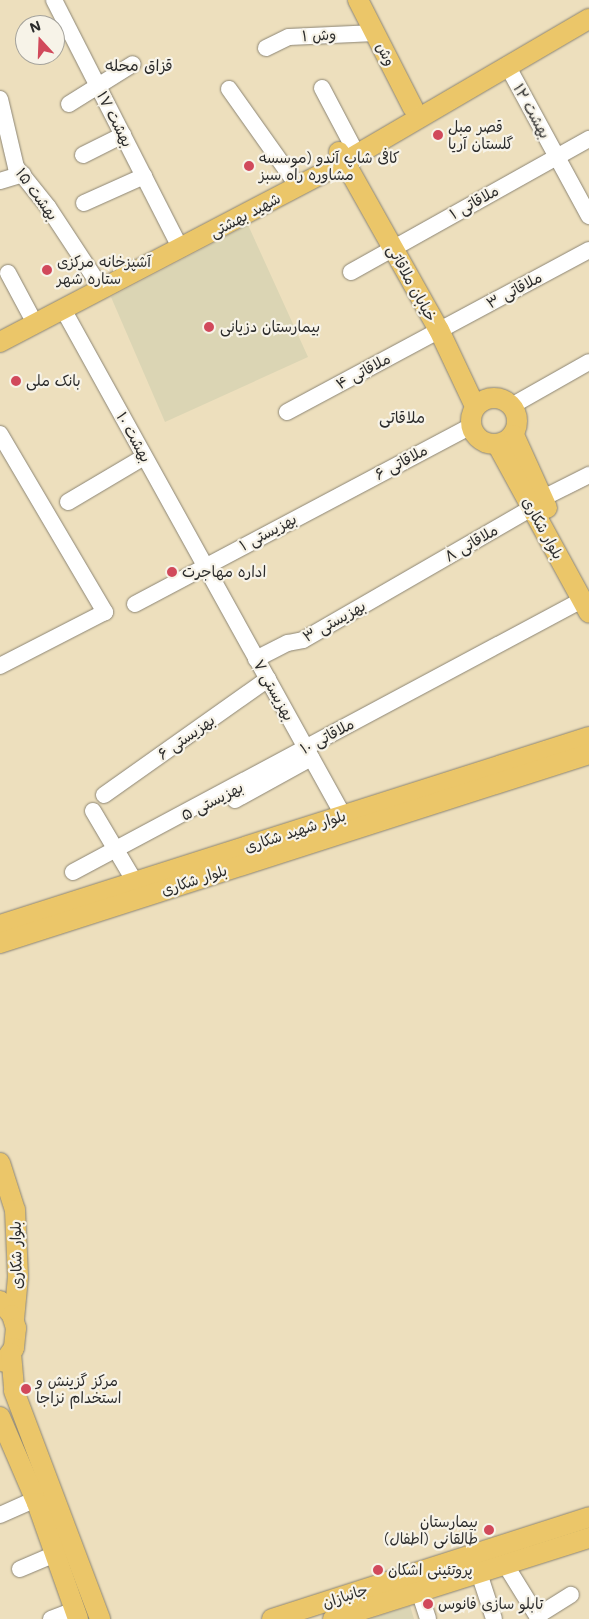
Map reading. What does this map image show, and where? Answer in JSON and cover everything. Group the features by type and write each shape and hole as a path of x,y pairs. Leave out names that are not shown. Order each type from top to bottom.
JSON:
{"main road":[{"name":"وش","path":"358,0 413,108"},
{"name":"شهید بهشتی","path":"0,329 292,178 347,153 413,108 589,6"},
{"name":"شهید بهشتی","path":"0,342 589,19"},
{"name":"خیابان ملاقاتی","path":"347,153 443,328 481,402"},
{"path":"501,398 513,405 518,418 505,440 481,440 471,426 481,402 501,398"},
{"name":"بلوار شکاری","path":"505,440 587,599"},
{"name":"بلوار شهید شکاری","path":"0,925 135,882 158,883 343,815 589,736"},
{"name":"بلوار شکاری","path":"0,943 158,883 589,754"},
{"name":"بلوار شکاری","path":"0,1163 15,1210 18,1277 14,1319 17,1336 6,1359"},
{"path":"0,1301 14,1319"},
{"path":"6,1359 14,1390 100,1619"},
{"path":"0,1417 36,1499 77,1615"},
{"path":"12,1446 32,1439"},
{"name":"جانبازان","path":"329,1613 589,1518"},
{"name":"جانبازان","path":"272,1619 329,1613 419,1592 589,1538"}],"street":[{"name":"بهشت ۱۷","path":"54,0 176,239"},
{"name":"وش ۱","path":"266,48 289,37 375,33"},
{"path":"69,104 133,64"},
{"name":"۱۲ بهشت","path":"506,65 589,216"},
{"path":"322,88 347,153"},
{"path":"228,89 292,178"},
{"name":"بهشت ۱۵","path":"0,99 5,139 16,166 96,280"},
{"path":"83,155 123,136"},
{"name":"ملاقاتی ۱","path":"351,272 396,244 589,139"},
{"path":"0,181 23,174"},
{"path":"84,203 144,176"},
{"name":"ملاقاتی ۳","path":"443,328 589,250"},
{"path":"8,273 30,314"},
{"name":"بهشت ۱۰","path":"63,309 204,565"},
{"name":"ملاقاتی ۴","path":"287,412 443,328"},
{"path":"513,405 589,362"},
{"name":"۶ ملاقاتی","path":"332,499 471,426"},
{"path":"0,434 106,612 0,666"},
{"path":"68,502 144,457"},
{"name":"ملاقاتی ۸","path":"410,578 589,474"},
{"name":"بهزیستی ۱","path":"135,604 204,565 332,499"},
{"name":"۷ بهزیستی","path":"204,565 343,815"},
{"name":"۳ بهزیستی","path":"256,659 288,643 303,640 410,578"},
{"name":"۱۰ ملاقاتی","path":"73,872 587,599"},
{"name":"بهزیستی ۶","path":"104,795 268,680"},
{"path":"235,800 309,755"},
{"name":"۵ بهزیستی","path":"73,872 309,755"},
{"path":"93,811 135,882"},
{"path":"0,1515 36,1499"},
{"path":"20,1569 55,1554"},
{"path":"505,1564 538,1618 571,1595"},
{"path":"479,1572 494,1619"},
{"path":"419,1592 428,1619"},
{"path":"51,1619 77,1615"}],"shaded area":[{"name":"بیمارستان دزیانی","path":"248,225 308,357 165,422 111,297"},
{"path":"410,1606 414,1619 369,1619"}],"place":[{"name":"قصر مبل گلستان آریا","path":"438,135"},
{"name":"کافی شاپ آندو (موسسه مشاوره راه سبز","path":"249,166"},
{"name":"آشپزخانه مرکزی ستاره شهر","path":"47,270"},
{"name":"بیمارستان دزیانی","path":"209,327"},
{"name":"بانک ملی","path":"16,381"},
{"name":"اداره مهاجرت","path":"172,572"},
{"name":"مرکز گزینش و استخدام نزاجا","path":"26,1389"},
{"name":"بیمارستان طالقانی (اطفال)","path":"489,1530"},
{"name":"پروتئینی اشکان","path":"378,1570"},
{"name":"تابلو سازی فانوس","path":"428,1604"}],"district":[{"name":"قزاق محله","path":"139,65"},
{"name":"ملاقاتی","path":"402,417"}]}
